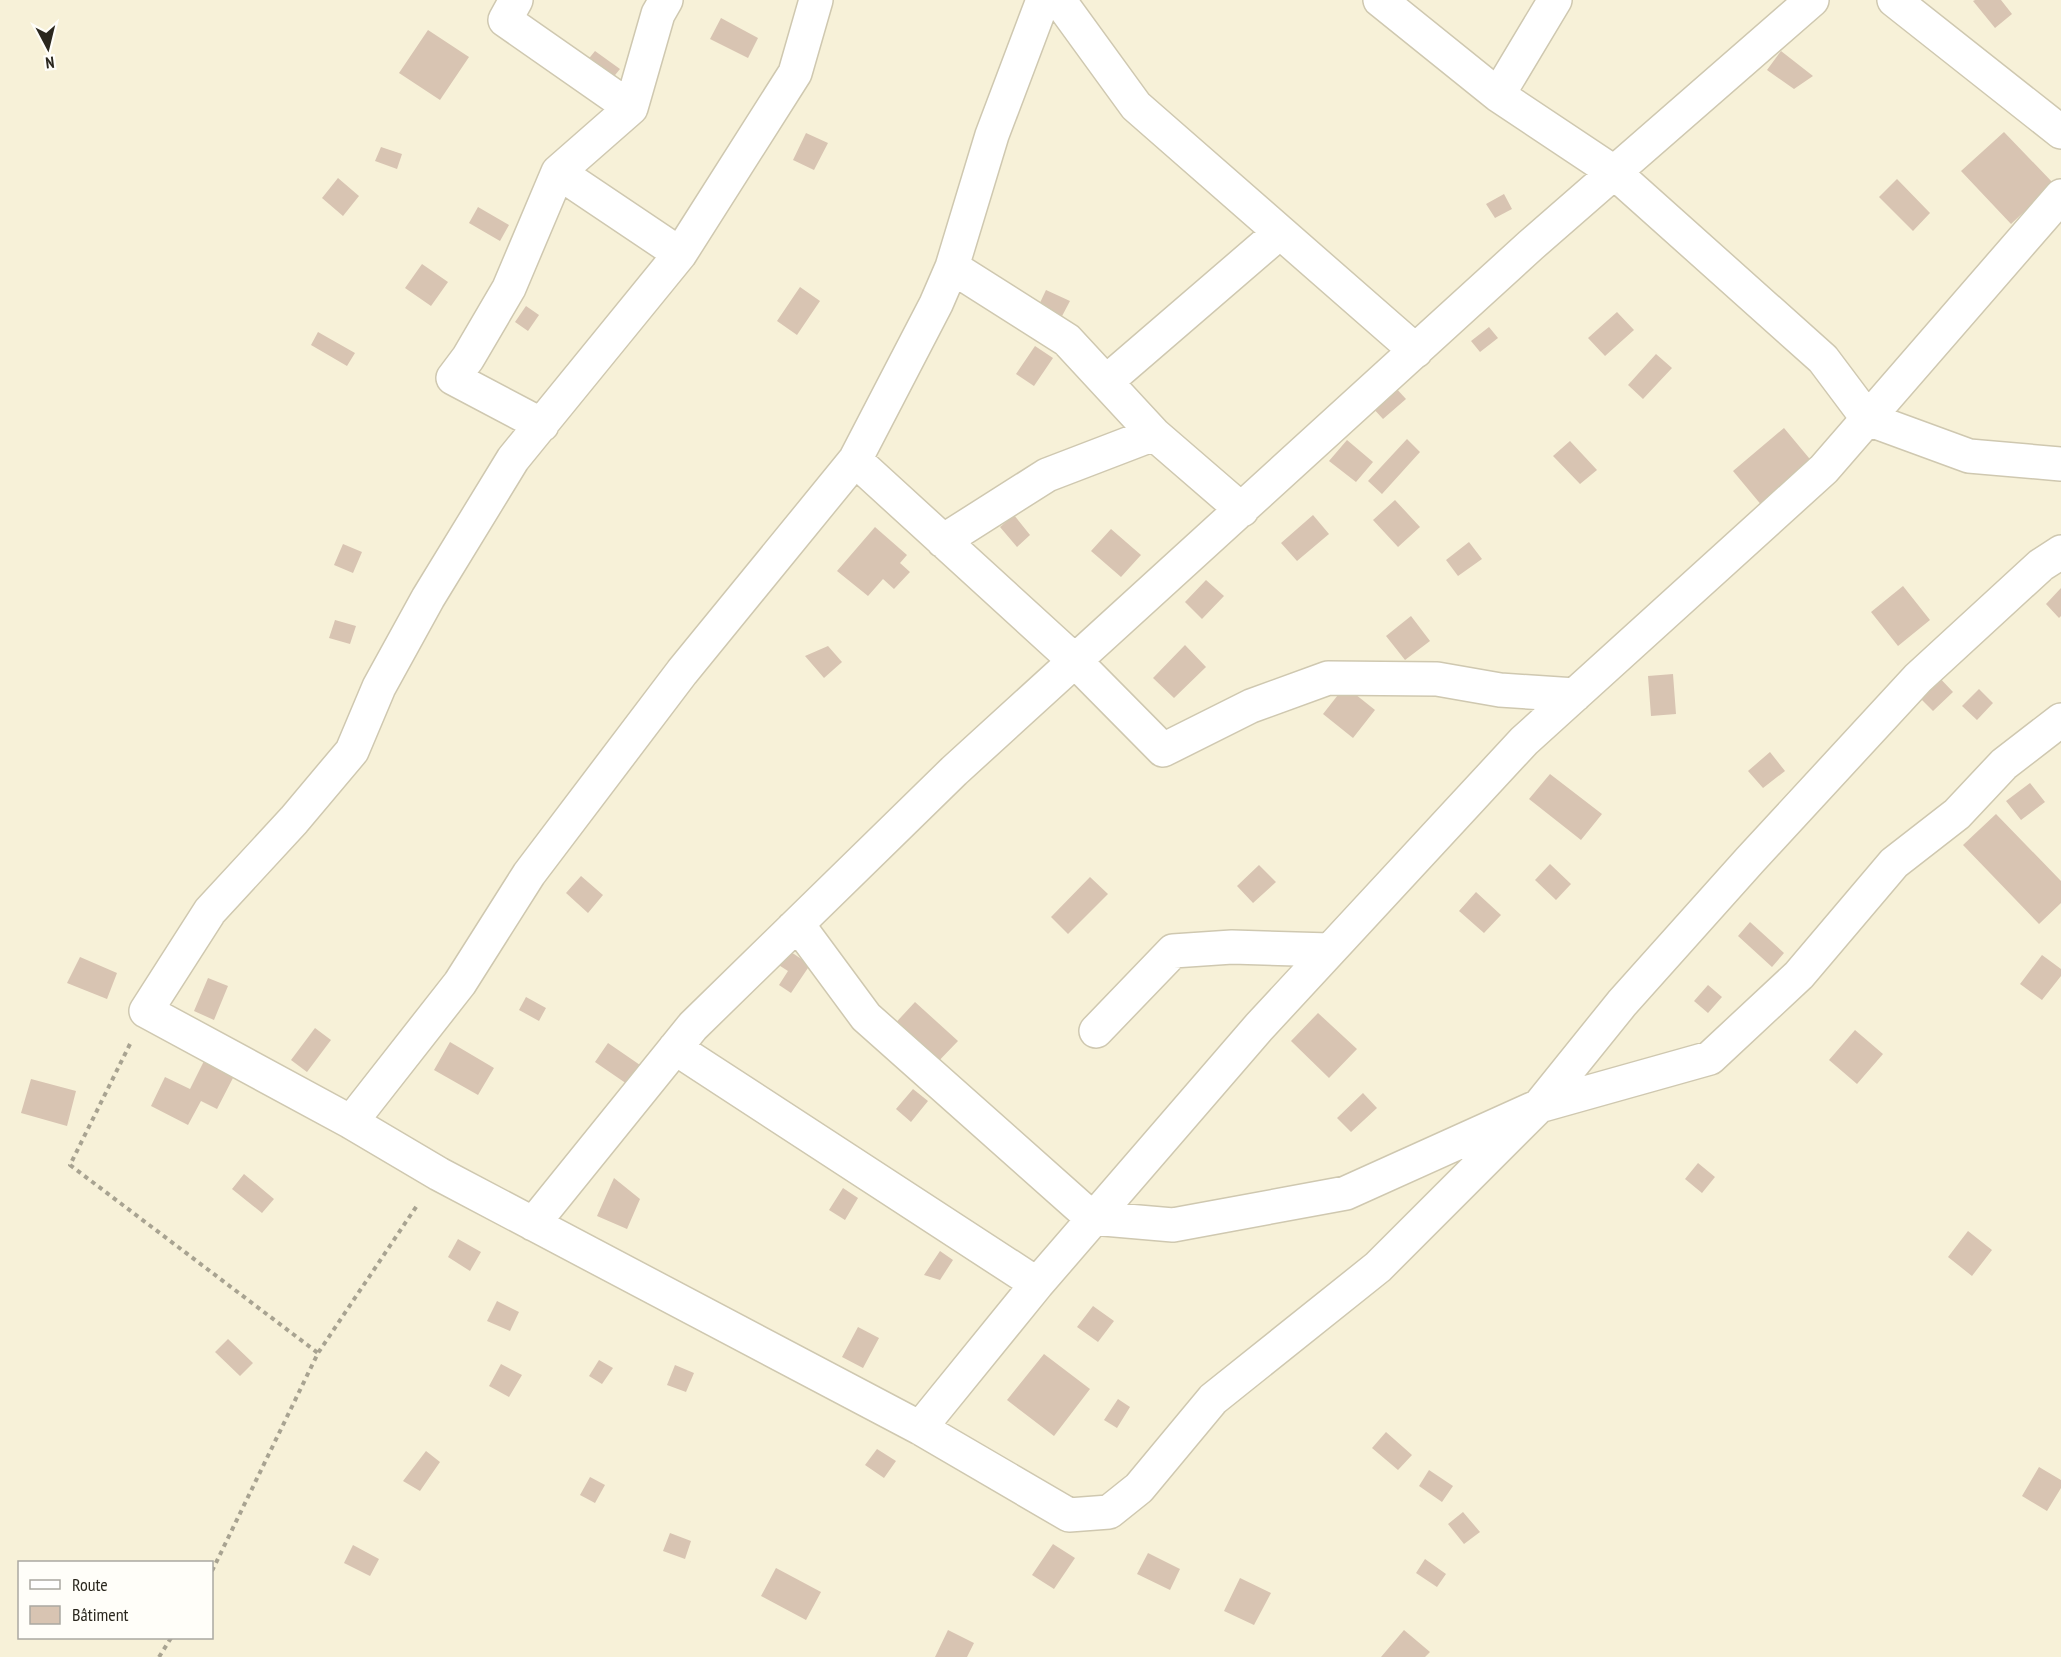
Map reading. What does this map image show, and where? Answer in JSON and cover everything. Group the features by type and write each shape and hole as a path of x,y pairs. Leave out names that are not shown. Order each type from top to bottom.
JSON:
{"street":[{"path":"516,0 504,20 631,108"},
{"path":"542,425 453,378 468,358 509,288 558,172 631,108 658,14 666,0"},
{"path":"816,0 795,73 680,255 513,459 428,598 379,687 352,751 294,820 210,911 146,1011 351,1122 439,1174 920,1428 1069,1515 1109,1512 1139,1488 1213,1398 1378,1267 1539,1106 1629,995 1918,678 2041,565 2061,552"},
{"path":"351,1122 460,982 529,874 682,672 855,460 936,304 952,267 992,135 1043,0"},
{"path":"1059,0 1136,106 1416,351"},
{"path":"1380,0 1498,95 1615,172 1823,359 1868,419 1969,456 2061,464"},
{"path":"1498,95 1555,0"},
{"path":"533,1224 693,1026 954,771 1531,245 1812,0"},
{"path":"1894,0 2061,132"},
{"path":"558,172 680,255"},
{"path":"920,1428 1092,1218 1259,1027 1330,950 1524,741 1824,469 2061,196"},
{"path":"1106,382 1279,233"},
{"path":"952,267 1067,340 1154,434 1242,510"},
{"path":"943,541 1047,475 1154,434"},
{"path":"855,460 1075,661 1163,750 1251,706 1328,678 1437,679 1500,690 1575,695"},
{"path":"794,928 804,933 866,1017 1092,1218 1173,1225 1346,1193 1539,1106 1710,1058 1799,975 1894,863 1957,814 2004,764 2061,720"},
{"path":"1096,1031 1173,951 1232,947 1330,950"},
{"path":"675,1048 1037,1284"}],"path":[{"path":"146,1011 70,1165 318,1353"},
{"path":"213,1569 318,1353 439,1174"},
{"path":"159,1657 170,1639"}],"building":[{"path":"2001,0 2012,14 1995,28 1973,1"},
{"path":"721,18 758,38 748,58 710,39"},
{"path":"428,30 469,57 440,100 399,73"},
{"path":"595,51 620,69 611,80 586,62"},
{"path":"1781,51 1813,76 1794,89 1767,70"},
{"path":"2004,132 2054,184 2011,224 1961,171"},
{"path":"806,133 828,143 814,170 793,160"},
{"path":"381,147 402,154 397,169 375,161"},
{"path":"338,178 359,196 343,216 322,198"},
{"path":"1897,179 1930,213 1913,231 1879,197"},
{"path":"1504,194 1512,209 1495,218 1486,204"},
{"path":"478,207 509,225 500,241 469,223"},
{"path":"422,264 448,282 431,306 405,288"},
{"path":"800,287 820,301 797,335 777,321"},
{"path":"1046,290 1070,301 1061,318 1038,307"},
{"path":"526,306 539,315 528,331 515,322"},
{"path":"1617,312 1634,330 1605,356 1588,338"},
{"path":"1489,327 1498,338 1480,352 1471,341"},
{"path":"318,332 355,353 347,366 311,345"},
{"path":"1035,346 1053,358 1034,386 1016,374"},
{"path":"1656,354 1672,368 1643,399 1628,385"},
{"path":"1394,386 1406,399 1383,419 1371,406"},
{"path":"1784,428 1814,464 1763,507 1733,471"},
{"path":"1407,439 1420,452 1382,494 1368,481"},
{"path":"1347,440 1373,462 1356,482 1329,461"},
{"path":"1570,441 1597,470 1580,484 1553,456"},
{"path":"1395,500 1420,527 1398,547 1373,520"},
{"path":"1014,515 1030,535 1017,547 1000,527"},
{"path":"1313,515 1329,534 1297,561 1281,543"},
{"path":"875,527 907,555 900,563 910,572 894,589 883,579 868,596 837,571"},
{"path":"1111,529 1141,555 1121,577 1091,551"},
{"path":"1469,542 1482,559 1458,576 1446,560"},
{"path":"343,544 362,552 353,573 334,565"},
{"path":"1206,580 1224,596 1202,619 1185,602"},
{"path":"1903,586 1930,620 1898,646 1871,612"},
{"path":"2061,588 2061,616 2059,618 2046,604"},
{"path":"1411,616 1430,641 1405,660 1386,636"},
{"path":"335,620 356,626 350,644 329,638"},
{"path":"1185,645 1206,667 1174,698 1153,678"},
{"path":"828,646 842,662 824,678 805,656"},
{"path":"1673,674 1676,714 1651,716 1648,676"},
{"path":"1936,674 1953,692 1933,711 1915,693"},
{"path":"1345,686 1375,710 1353,738 1323,714"},
{"path":"1979,689 1993,703 1977,720 1962,706"},
{"path":"1770,752 1785,771 1763,788 1748,771"},
{"path":"1550,774 1602,814 1581,840 1529,799"},
{"path":"2030,783 2045,802 2021,820 2006,801"},
{"path":"1996,814 2061,881 2061,903 2039,924 1963,845"},
{"path":"1550,864 1571,884 1556,900 1535,880"},
{"path":"1259,865 1276,882 1253,903 1237,886"},
{"path":"581,876 603,895 588,913 566,893"},
{"path":"1090,877 1108,894 1068,934 1051,917"},
{"path":"1476,892 1501,915 1484,933 1459,911"},
{"path":"1750,922 1784,953 1772,967 1738,936"},
{"path":"782,949 810,965 791,993 779,985 788,971 774,962"},
{"path":"2042,955 2061,969 2061,976 2042,1000 2020,984"},
{"path":"80,957 117,973 107,999 67,983"},
{"path":"208,978 228,986 214,1020 194,1011"},
{"path":"1708,985 1722,997 1708,1013 1694,1001"},
{"path":"526,997 546,1008 539,1021 519,1010"},
{"path":"915,1002 958,1041 931,1069 889,1030"},
{"path":"1318,1013 1357,1049 1329,1078 1291,1041"},
{"path":"315,1028 331,1040 307,1072 291,1060"},
{"path":"1855,1030 1883,1054 1857,1084 1829,1060"},
{"path":"450,1042 494,1068 478,1095 434,1070"},
{"path":"608,1043 640,1065 627,1084 595,1062"},
{"path":"204,1061 234,1076 217,1109 201,1101 188,1125 151,1106 165,1077 190,1089"},
{"path":"31,1079 76,1091 67,1126 21,1113"},
{"path":"913,1089 928,1101 911,1122 896,1109"},
{"path":"1363,1093 1377,1108 1351,1132 1337,1118"},
{"path":"1698,1163 1715,1177 1702,1193 1685,1179"},
{"path":"244,1174 274,1199 262,1213 232,1189"},
{"path":"614,1178 640,1199 627,1229 597,1216"},
{"path":"843,1188 858,1198 845,1220 829,1210"},
{"path":"1968,1231 1992,1250 1972,1276 1948,1257"},
{"path":"458,1239 481,1252 470,1271 448,1257"},
{"path":"940,1251 953,1260 940,1280 924,1275"},
{"path":"497,1301 519,1312 510,1331 487,1321"},
{"path":"1093,1306 1114,1321 1098,1342 1077,1327"},
{"path":"858,1327 879,1338 863,1368 842,1357"},
{"path":"228,1339 253,1363 240,1376 215,1352"},
{"path":"1044,1354 1090,1389 1054,1436 1007,1400"},
{"path":"599,1360 613,1368 602,1384 589,1376"},
{"path":"501,1364 522,1375 509,1397 489,1386"},
{"path":"675,1365 694,1373 686,1392 667,1385"},
{"path":"1118,1399 1130,1407 1117,1428 1104,1420"},
{"path":"1386,1432 1412,1455 1398,1470 1372,1448"},
{"path":"877,1449 896,1461 884,1478 865,1465"},
{"path":"426,1451 440,1462 420,1491 403,1481"},
{"path":"2039,1467 2061,1480 2061,1488 2047,1511 2022,1496"},
{"path":"1429,1470 1453,1486 1442,1502 1419,1486"},
{"path":"590,1477 605,1485 595,1503 580,1495"},
{"path":"1463,1512 1480,1532 1464,1544 1448,1524"},
{"path":"670,1533 691,1541 685,1559 663,1551"},
{"path":"1053,1544 1075,1558 1054,1589 1032,1575"},
{"path":"353,1545 379,1559 370,1576 344,1563"},
{"path":"1148,1553 1180,1569 1170,1590 1137,1574"},
{"path":"1425,1559 1446,1574 1437,1587 1416,1573"},
{"path":"776,1568 821,1592 806,1620 761,1596"},
{"path":"1240,1578 1271,1593 1254,1625 1224,1611"},
{"path":"948,1630 974,1643 967,1657 935,1657"},
{"path":"1404,1630 1430,1652 1425,1657 1381,1657"}]}
